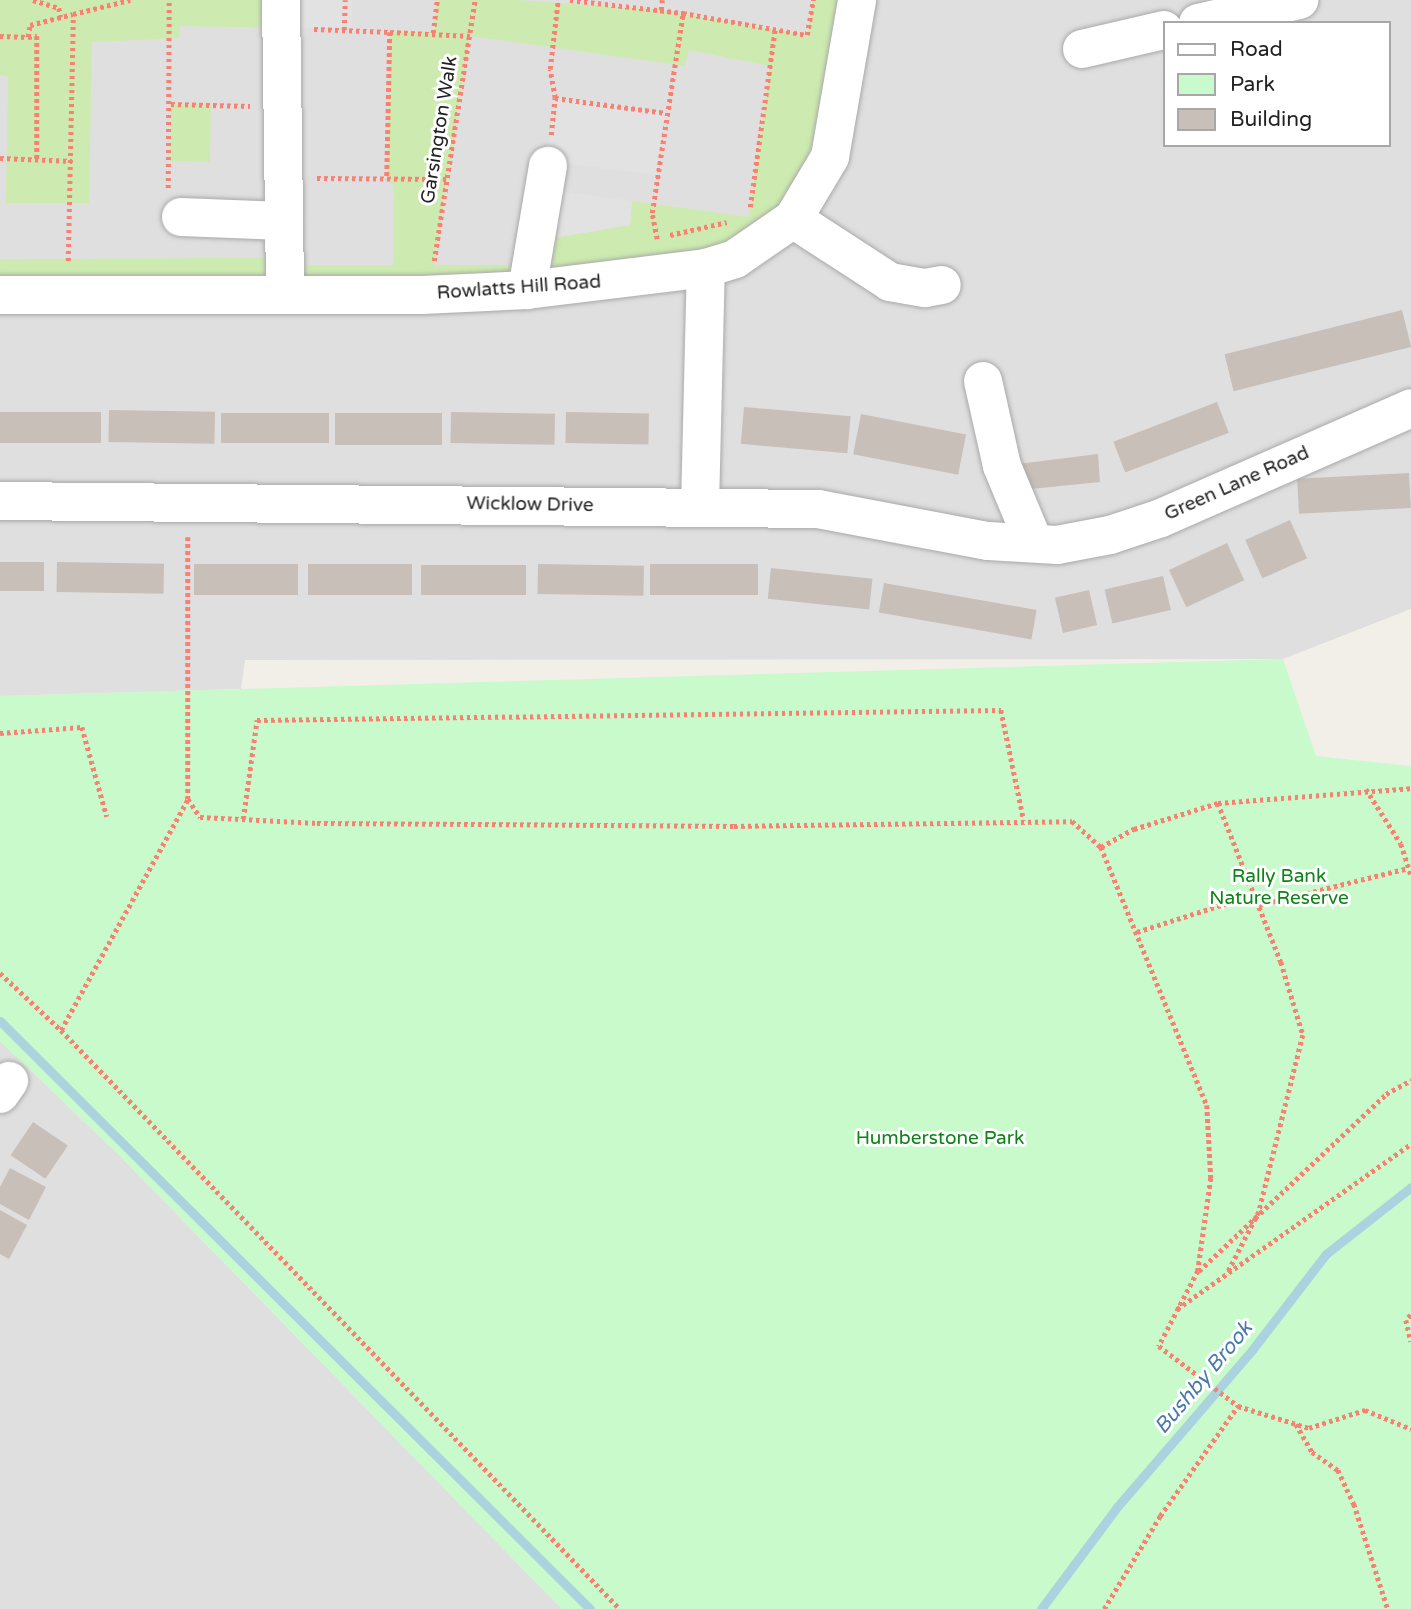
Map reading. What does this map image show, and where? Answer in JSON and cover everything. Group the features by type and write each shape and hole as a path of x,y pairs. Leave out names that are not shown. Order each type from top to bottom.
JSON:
{"street":[{"name":"Rowlatts Hill Road","path":"0,295 285,295 527,290 706,268 735,260 793,219 830,158 857,0"},
{"path":"1207,21 1299,0"},
{"path":"281,14 285,295"},
{"path":"1082,49 1162,30"},
{"path":"527,290 548,166"},
{"path":"175,210 284,220"},
{"path":"793,219 890,282 925,288 942,285"},
{"path":"700,507 706,268"},
{"path":"983,381 1002,466 1046,544"},
{"name":"Green Lane Road","path":"1046,544 1110,535 1161,518 1411,408"},
{"name":"Wicklow Drive","path":"0,501 818,509 988,541 1046,544"}],"path":[{"path":"33,0 59,8 61,17"},
{"path":"29,37 30,25 130,0"},
{"path":"169,0 175,210"},
{"path":"344,30 345,0"},
{"path":"433,33 437,0"},
{"name":"Garsington Walk","path":"433,265 475,0"},
{"path":"548,166 555,98 550,69 558,0"},
{"path":"570,0 683,13 807,35 813,0"},
{"path":"661,10 662,0"},
{"path":"657,239 652,213 683,13"},
{"path":"67,293 72,161 73,14"},
{"path":"281,14 344,30 470,36"},
{"path":"749,217 775,29"},
{"path":"387,179 390,32"},
{"path":"0,36 37,36 37,161"},
{"path":"555,98 666,113"},
{"path":"171,104 282,107"},
{"path":"0,158 72,161"},
{"path":"283,176 446,179"},
{"path":"644,241 736,220"},
{"path":"61,1030 188,799 187,503"},
{"path":"243,819 257,720 1001,710 1024,821"},
{"path":"0,733 82,727 107,817"},
{"path":"1101,847 1134,829 1218,803 1366,789 1411,788"},
{"path":"1259,905 1410,871 1401,844 1366,789"},
{"path":"188,799 200,817 243,819 734,826 1072,821 1101,847 1207,1105 1211,1178 1198,1271"},
{"path":"1218,803 1235,855 1255,894 1304,1035 1259,1212 1227,1273"},
{"path":"1137,932 1255,894"},
{"path":"0,972 61,1030 620,1609"},
{"path":"1411,1080 1386,1094 1198,1271 1159,1346 1238,1406 1309,1428 1365,1410 1411,1429"},
{"path":"1177,1310 1411,1144"},
{"path":"1411,1315 1406,1320 1411,1341"},
{"path":"1104,1609 1160,1516 1238,1406"},
{"path":"1296,1424 1312,1452 1338,1471 1388,1609"}],"shaded area":[{"path":"0,0 1411,0 1411,609 1283,659 245,660 241,689 0,696"},
{"path":"281,0 352,0 352,28 281,28"},
{"path":"555,98 666,113 657,175 567,164 559,176 559,191 632,201 630,225 535,241"},
{"path":"0,1041 119,1155 562,1609 0,1609"}],"green space":[{"path":"0,0 281,0 282,28 180,26 179,38 92,42 89,203 6,203 8,76 0,75"},
{"path":"437,0 518,0 661,10 807,35 813,0 857,0 793,219 706,268 0,295 0,259 284,258 285,265 393,265 394,186 387,179 390,32 433,32","holes":["470,36 685,66 689,50 770,66 749,217 632,201 630,225 535,241 530,265 434,265"]},
{"path":"171,104 211,105 210,162 170,161"},
{"name":"Humberstone Park","path":"1283,659 1316,756 1411,766 1411,1609 562,1609 119,1155 0,1041 0,696"}],"building":[{"path":"1402,310 1411,347 1234,391 1224,354"},
{"path":"1217,402 1229,433 1125,473 1113,442"},
{"path":"744,407 851,416 847,453 741,444"},
{"path":"109,410 215,412 214,444 108,442"},
{"path":"0,412 101,412 101,443 0,443"},
{"path":"451,412 555,414 554,445 450,443"},
{"path":"566,412 649,413 648,444 565,443"},
{"path":"221,413 329,413 329,443 221,443"},
{"path":"335,413 442,413 442,445 335,445"},
{"path":"861,414 966,434 958,475 853,454"},
{"path":"1098,454 1100,482 1021,490 1002,466"},
{"path":"1409,473 1411,508 1299,514 1297,479"},
{"path":"1290,520 1307,558 1262,578 1245,540"},
{"path":"1227,543 1244,580 1186,607 1169,570"},
{"path":"0,562 44,562 44,591 0,591"},
{"path":"57,562 164,564 163,594 56,592"},
{"path":"194,564 298,564 298,595 194,595"},
{"path":"308,564 412,564 412,595 308,595"},
{"path":"538,564 644,566 643,596 537,594"},
{"path":"650,564 758,564 758,595 650,595"},
{"path":"421,565 526,565 526,595 421,595"},
{"path":"771,568 872,579 869,609 768,599"},
{"path":"1163,576 1171,610 1112,624 1105,589"},
{"path":"884,583 1037,610 1031,639 879,613"},
{"path":"1089,590 1097,625 1063,633 1055,598"},
{"path":"33,1122 68,1145 45,1179 11,1155"},
{"path":"10,1168 46,1187 29,1220 0,1204 0,1187"},
{"path":"0,1210 27,1225 9,1259 0,1254"}],"waterway":[{"path":"0,1021 590,1609"},
{"name":"Bushby Brook","path":"1041,1609 1117,1507 1252,1350 1326,1254 1411,1187"}],"park label":[{"name":"Rally Bank Nature Reserve","path":"1279,888"}]}
